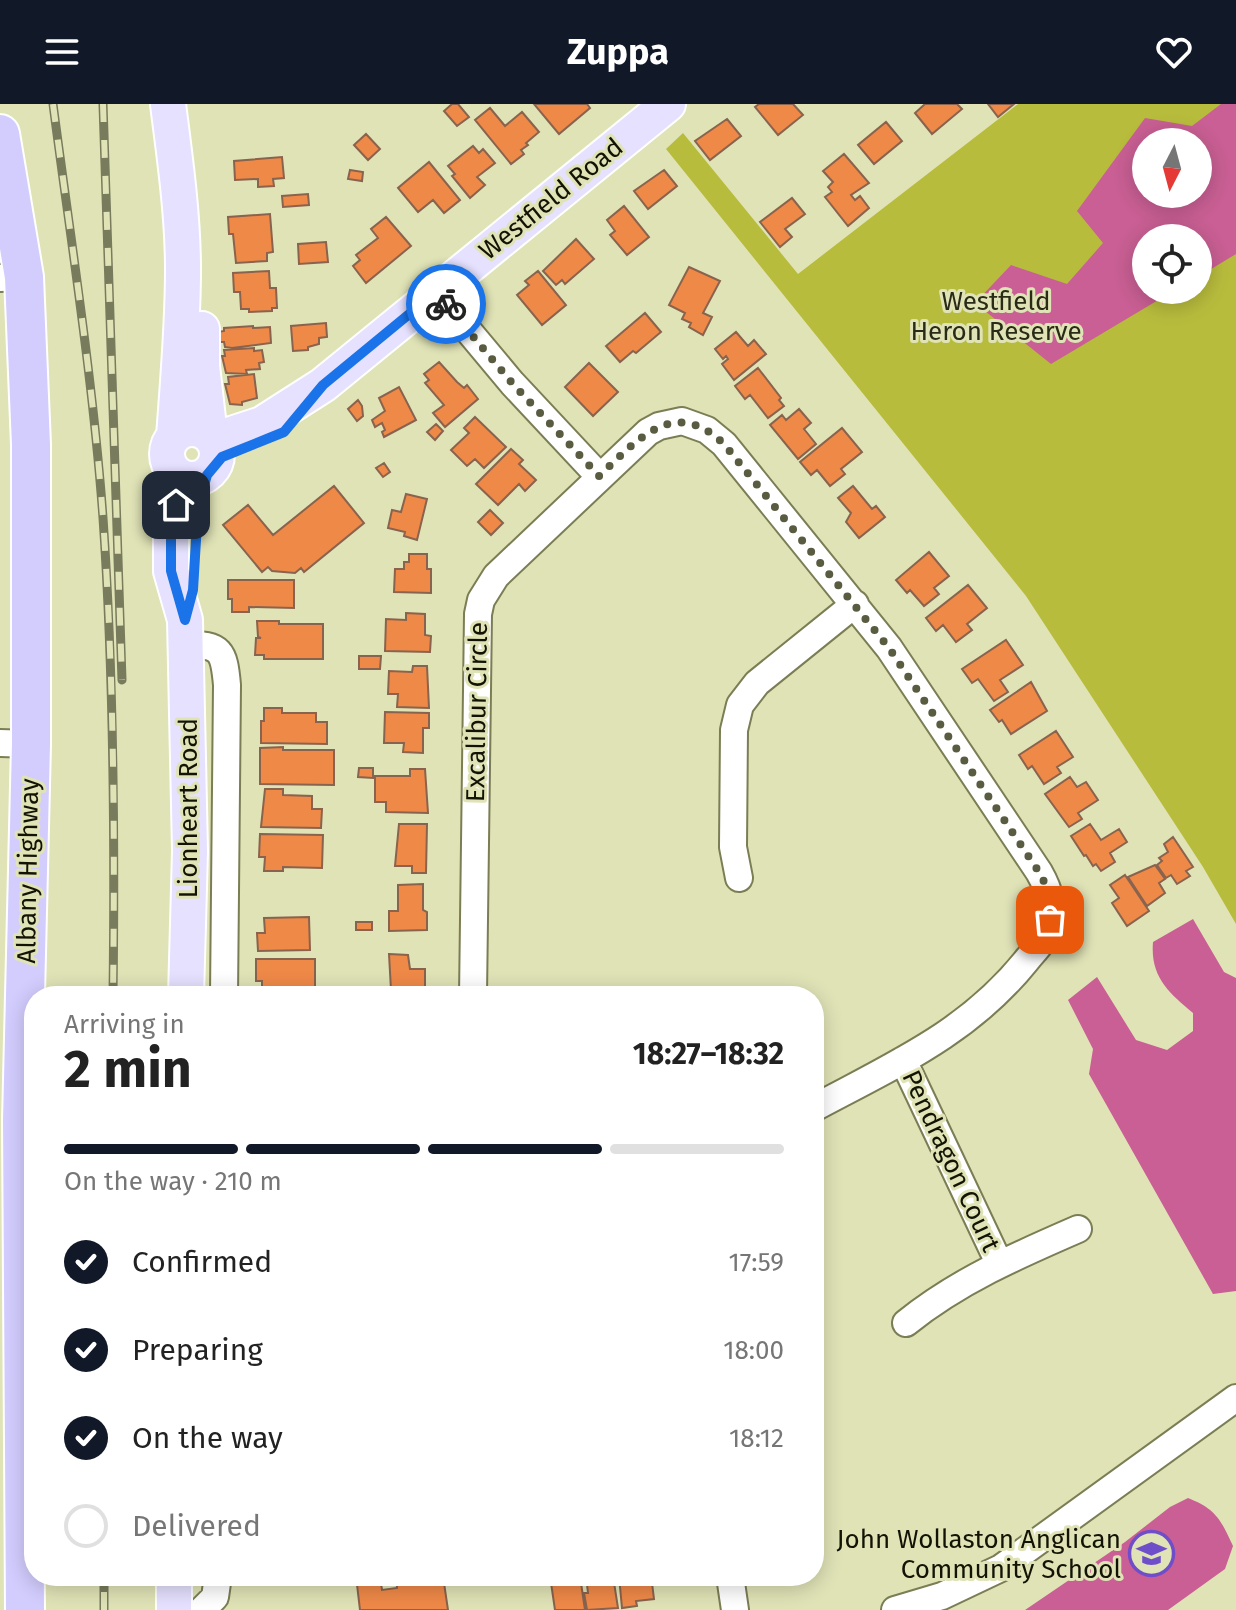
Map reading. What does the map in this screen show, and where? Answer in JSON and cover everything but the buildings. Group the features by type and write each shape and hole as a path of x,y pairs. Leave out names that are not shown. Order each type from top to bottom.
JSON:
{"highway":[{"name":"Albany Highway","path":"0,134 31,445 15,744 11,1122 24,1575"},
{"name":"Albany Highway","path":"24,1586 25,1610"}],"main road":[{"path":"168,104 176,163 183,268"},
{"path":"176,163 181,104"},
{"name":"Westfield Road","path":"183,268 174,437 191,429 205,459 323,385 668,104"},
{"name":"Lionheart Road","path":"183,268 201,326 205,459 198,507 193,590 185,633 190,851 186,986"},
{"path":"174,1586 174,1610"}],"street":[{"path":"436,292 512,383 599,476"},
{"name":"Excalibur Circle","path":"473,986 479,607 485,592 496,576 641,438 659,426 682,421 700,426 724,444 855,604 918,689 1050,893 1047,935 1008,983 957,1028 824,1103"},
{"path":"739,878 733,847 734,730 740,705 757,683 855,604"},
{"path":"185,633 218,651 225,661 224,986"},
{"name":"Pendragon Court","path":"903,1060 999,1263"},
{"name":"Pendragon Court","path":"906,1323 932,1302 999,1263 1078,1229"},
{"path":"895,1610 942,1596 1001,1568 1236,1398"},
{"path":"202,1610 215,1597 217,1586"},
{"path":"731,1586 735,1610"}],"green space":[{"name":"Westfield Heron Reserve","path":"1018,104 1236,104 1236,924 1203,867 1026,596 666,149 683,133 798,274"}],"shaded area":[{"path":"1221,104 1236,104 1236,254 1212,269 1212,224 1132,224 1132,304 1152,304 1051,364 975,303 1011,265 1067,284 1103,243 1077,211 1132,136 1132,208 1212,208 1212,128 1138,128 1145,118 1192,126"},
{"path":"1193,919 1224,972 1236,978 1236,1291 1213,1294 1089,1074 1093,1049 1068,1000 1097,977 1136,1040 1167,1050 1193,1031 1193,1013 1169,991 1158,975 1153,942"},
{"path":"1188,1498 1205,1506 1216,1516 1233,1546 1225,1569 1168,1610 1025,1610 1125,1542 1170,1507"}],"railway":[{"path":"53,104 88,363 103,518 113,757 113,986"},
{"path":"103,104 122,680"},
{"path":"104,1586 104,1610"}],"way so far":[{"path":"446,304 512,383 599,476 648,432 672,422 682,421 700,426 724,444 855,604 918,689 1039,872 1050,893 1050,920"}],"place":[{"name":"John Wollaston Anglican Community School","path":"1152,1554"}],"route":[{"path":"176,505 171,533 171,571 185,620 193,590 198,507 207,475 222,457 284,432 323,385 436,292 446,304"}]}
